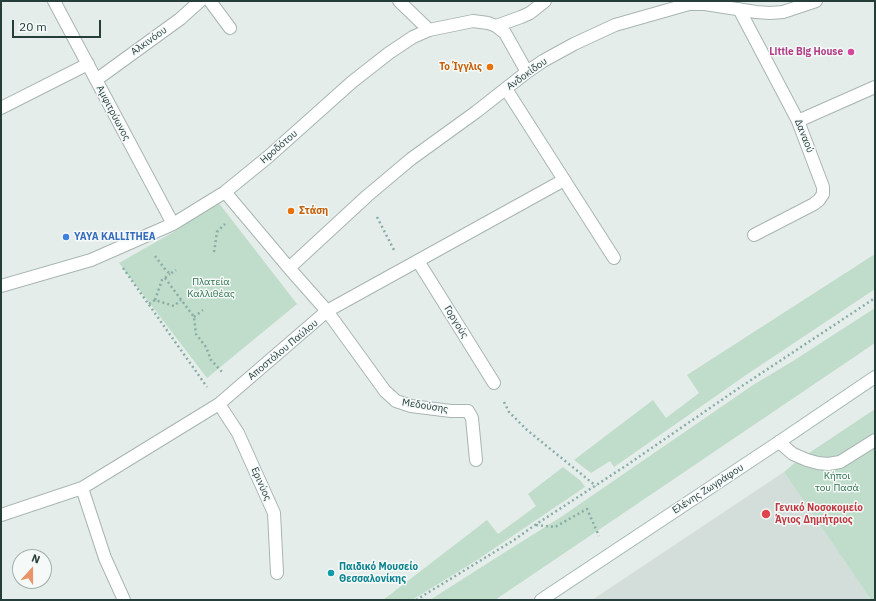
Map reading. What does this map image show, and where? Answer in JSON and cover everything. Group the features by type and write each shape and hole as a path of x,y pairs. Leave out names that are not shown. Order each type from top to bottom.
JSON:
{"street":[{"name":"Αμφιτρύωνος","path":"54,1 173,224"},
{"name":"Αλκινόου","path":"96,80 175,23 200,1"},
{"path":"210,1 230,28"},
{"path":"399,1 429,30"},
{"path":"496,26 525,15 545,1"},
{"name":"Ανδοκίδου","path":"289,268 367,196 411,159 476,112 527,72 543,61 580,41 615,25 689,4 704,4 764,14 794,9 816,1"},
{"name":"Δαναού","path":"739,10 798,121 823,187 819,200 814,204 754,234"},
{"name":"Ηροδότου","path":"1,286 91,260 173,224 225,192 268,157 352,82 389,53 413,37 429,30 473,21 488,23 496,26"},
{"path":"496,26 505,33 527,72"},
{"path":"1,108 88,64"},
{"path":"798,121 875,87"},
{"path":"506,89 614,258"},
{"name":"Αποστόλου Παύλου","path":"1,515 82,488 218,404 327,311 564,180"},
{"path":"225,192 327,311"},
{"name":"Γοργούς","path":"418,261 494,383"},
{"name":"Μεδούσης","path":"327,311 385,391 396,401 411,406 451,411 468,411 472,418 476,460"},
{"name":"Ελένης Ζωγράφου","path":"541,600 875,377"},
{"name":"Ερινύος","path":"218,404 238,433 274,513 277,573"},
{"path":"779,442 793,454 806,460 828,464 840,462 875,440"},
{"path":"82,488 105,558 124,600"}],"path":[{"path":"367,196 403,270"},
{"path":"214,252 217,232 239,210"},
{"path":"164,268 170,274"},
{"path":"149,304 154,300 162,280 176,270"},
{"path":"165,278 194,317 196,334 206,347 211,360 236,389"},
{"path":"137,287 218,404"},
{"path":"416,600 514,540 628,465 739,388 875,298"},
{"path":"154,300 174,306 181,300"},
{"path":"194,317 203,310"},
{"path":"494,383 509,412 527,430 596,486"},
{"path":"535,525 555,527 587,509 608,555"}],"shaded area":[{"name":"Γενικό Νοσοκομείο Άγιος Δημήτριος","path":"784,472 871,600 592,600"}],"green space":[{"name":"Πλατεία Καλλιθέας","path":"218,202 297,304 207,378 119,263 177,230"},
{"path":"875,254 875,289 749,373 614,467 610,461 591,473 574,460 653,400 666,418 699,393 687,375"},
{"path":"875,308 875,343 495,600 430,600 561,517 753,385"},
{"name":"Κήποι του Πασά","path":"875,409 875,600 871,600 784,472 797,461"},
{"path":"563,467 581,481 585,487 477,560 412,600 383,600 487,520 498,534 536,506 528,494"}],"place":[{"name":"Little Big House","path":"851,52"},
{"name":"Το Ίγγλις","path":"490,67"},
{"name":"Στάση","path":"291,211"},
{"name":"YAYA KALLITHEA","path":"66,237"},
{"name":"Γενικό Νοσοκομείο Άγιος Δημήτριος","path":"766,514"},
{"name":"Παιδικό Μουσείο Θεσσαλονίκης","path":"331,573"}]}
